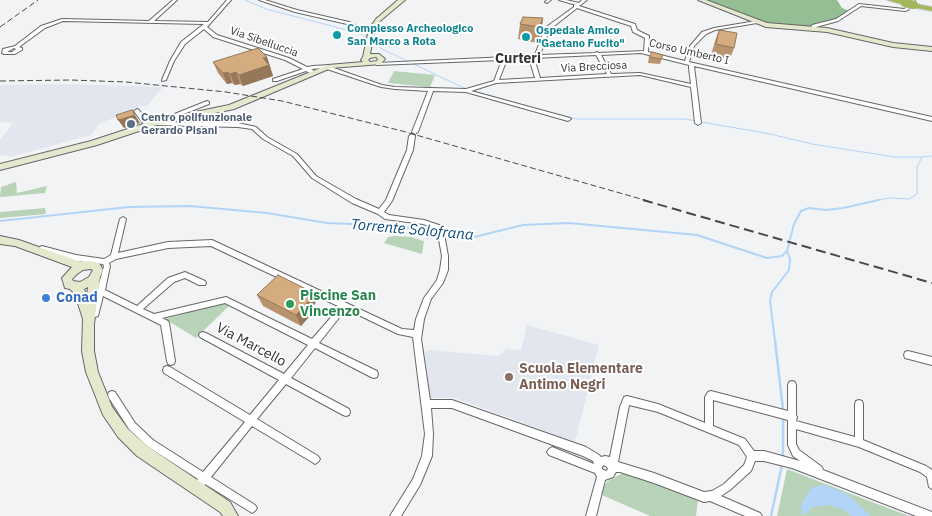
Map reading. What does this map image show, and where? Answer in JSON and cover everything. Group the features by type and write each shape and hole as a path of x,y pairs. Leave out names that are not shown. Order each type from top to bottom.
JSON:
{"highway":[{"path":"891,0 932,4"},
{"path":"913,2 932,9"}],"main road":[{"path":"368,57 370,35 378,20 402,0"},
{"path":"701,0 756,22 776,26 837,31 893,45 932,48"},
{"path":"0,167 94,143 151,124 173,122 232,106 310,70 355,64 368,57 382,62"},
{"path":"0,240 82,266"},
{"path":"45,254 65,272 80,292 84,301 88,327 88,351 92,372 106,411 123,433 142,451 200,483 228,512"},
{"path":"71,282 73,271 82,266 90,265 96,267 99,277 88,327"},
{"path":"71,282 85,285 99,277"}],"street":[{"path":"151,21 175,0"},
{"name":"Via Sibelluccia","path":"164,80 180,47 207,24 229,0"},
{"path":"261,0 296,11 348,23 370,35"},
{"path":"561,0 633,25 636,32 647,37 646,53"},
{"path":"538,80 534,56 547,29 585,0"},
{"path":"813,29 814,26 837,20 860,5 904,10 913,2"},
{"path":"2,54 7,49 17,47 43,27 63,20 207,24"},
{"path":"698,123 690,68 692,46 704,33 714,29 756,22"},
{"name":"Via Sibelluccia","path":"207,24 205,27 214,36"},
{"name":"Via Sibelluccia","path":"194,34 214,36 280,56 310,70"},
{"path":"597,53 610,76"},
{"name":"Corso Umberto I","path":"382,62 421,62 597,53 646,53 932,119"},
{"path":"496,82 505,58"},
{"path":"328,67 381,86 467,91 568,120"},
{"name":"Via Sibelluccia","path":"275,80 310,70"},
{"name":"Via Brecciosa","path":"467,91 496,82 640,74 692,86"},
{"path":"380,212 389,201 410,150 414,134 431,90"},
{"path":"138,111 151,124 207,103"},
{"path":"173,122 238,125 254,128 265,138 295,155 314,177 354,201 387,217 429,223 441,234 445,256 444,270 440,281 428,298 420,319 418,334 429,434 427,456 418,482 395,516"},
{"path":"114,257 123,219"},
{"path":"82,266 168,245 212,243 401,332 418,334"},
{"path":"29,248 76,258 102,261 107,266 99,277 99,291 94,318 88,327"},
{"path":"138,309 171,280 185,275 202,283"},
{"path":"99,291 165,323 169,366 315,459"},
{"name":"Via Marcello","path":"154,317 226,300 374,374"},
{"name":"Via Marcello","path":"200,483 342,309"},
{"name":"Via Marcello","path":"203,335 346,412"},
{"path":"908,355 932,361"},
{"path":"792,385 792,445 796,453 830,477"},
{"path":"112,395 125,416 145,438 200,483 252,508"},
{"path":"709,428 710,395 778,413 859,443 923,469 932,480"},
{"path":"552,452 600,469 609,475 612,472 611,465 614,460 624,407 628,400 658,408 742,442 752,456"},
{"path":"426,404 452,404 586,452 596,458 600,469 591,516"},
{"path":"859,404 859,443"},
{"path":"611,465 654,478 704,497 714,495 727,488 748,468 752,456"},
{"path":"752,456 784,460 931,516"},
{"path":"709,496 757,516"},
{"path":"228,512 241,516"}],"shaded area":[{"path":"68,84 163,87 147,106 140,106 133,111 100,123 91,135 11,157 6,155 0,156 0,140 13,123 0,122 0,85"},
{"name":"Scuola Elementare Antimo Negri","path":"527,325 599,345 575,442 455,398 430,398 424,353 428,350 498,356 507,349 521,350"}],"green space":[{"path":"705,0 837,0 842,8 849,11 837,20 822,26 805,27 762,23"},
{"path":"394,71 435,75 430,87 388,83"},
{"path":"16,182 17,193 47,186 45,193 0,197 1,187"},
{"path":"45,208 46,214 0,218 0,212"},
{"path":"388,237 411,237 424,241 422,254 384,243"},
{"path":"224,302 230,305 196,338 165,319"},
{"path":"787,469 872,502 909,516 777,516"},
{"path":"621,474 628,474 698,500 696,516 650,516 602,495 604,486 608,481"}],"water":[{"path":"825,485 847,494 871,516 852,516 844,510 829,505 812,507 806,515 802,514 801,504 810,490 813,487"}],"building":[{"path":"523,17 543,18 539,27 520,24"},
{"path":"719,30 737,33 734,48 716,44"},
{"path":"258,48 267,57 263,58 269,65 239,75 236,72 230,74 228,72 223,73 213,62"},
{"path":"652,52 663,55 661,59 649,57"},
{"path":"132,110 135,115 118,120 116,115"},
{"path":"278,275 312,292 307,297 311,299 296,315 257,295"}],"waterway":[{"path":"245,0 266,9 359,33 372,40 380,48 464,88 516,103"},
{"path":"559,115 577,119 685,119 770,134 812,144 895,157 922,157"},
{"name":"Torrente Solofrana","path":"922,157 932,156"},
{"name":"Torrente Solofrana","path":"873,201 889,198 909,199 917,194 917,167 922,157"},
{"name":"Torrente Solofrana","path":"787,251 794,224 801,211 809,208 826,210 843,208 879,200"},
{"name":"Torrente Solofrana","path":"0,221 129,207 190,206 267,213 327,223 397,226 438,232"},
{"name":"Torrente Solofrana","path":"442,233 474,237 523,225 569,223 697,235 767,258 782,256 787,251"},
{"path":"775,341 770,301 772,292 789,270 790,259 787,251"},
{"path":"775,340 783,410"},
{"path":"783,417 783,457"},
{"path":"771,516 782,465"}],"railway":[{"path":"0,27 38,0"},
{"path":"0,81 71,80 126,82 226,92 282,101 402,131 648,201"},
{"path":"643,200 932,283"}],"place":[{"name":"Complesso Archeologico San Marco a Rota","path":"337,35"},
{"name":"Ospedale Amico \"Gaetano Fucito\"","path":"526,37"},
{"name":"Centro polifunzionale Gerardo Pisani","path":"131,124"},
{"name":"Conad","path":"46,298"},
{"name":"Piscine San Vincenzo","path":"290,304"},
{"name":"Scuola Elementare Antimo Negri","path":"509,377"}],"district":[{"name":"Curteri","path":"518,59"}]}
